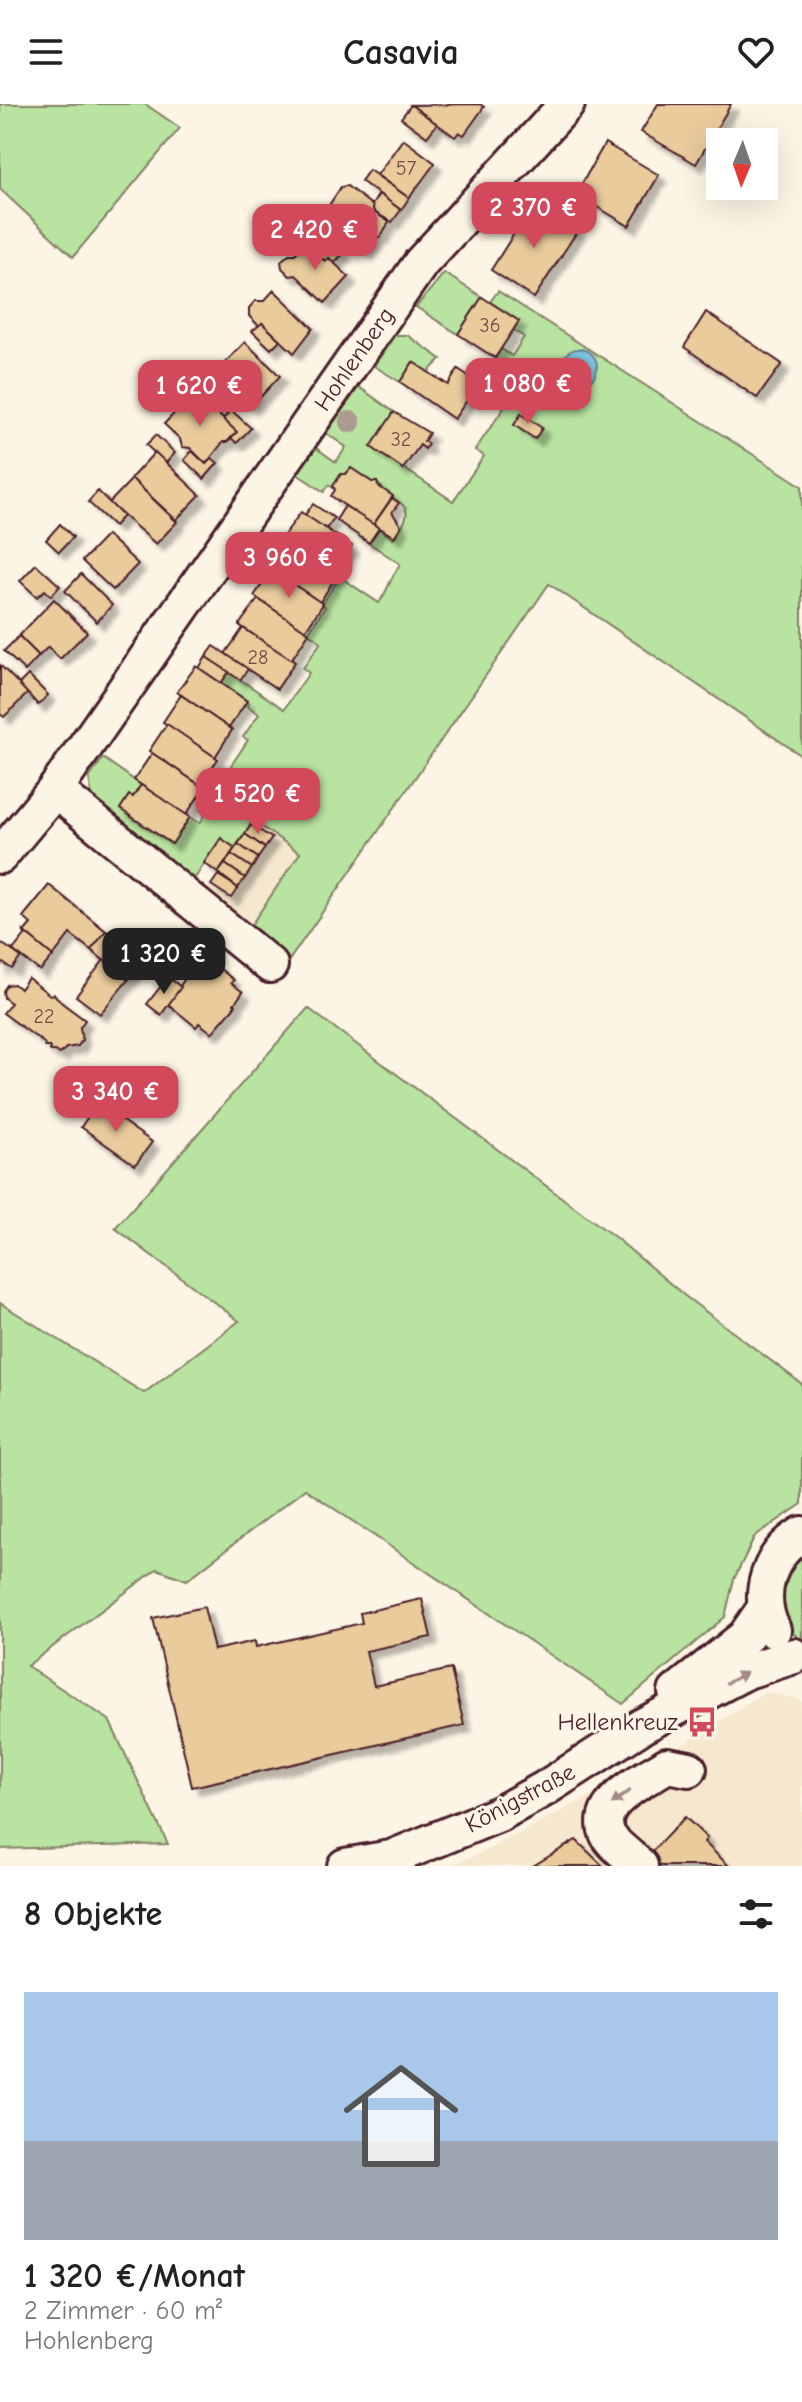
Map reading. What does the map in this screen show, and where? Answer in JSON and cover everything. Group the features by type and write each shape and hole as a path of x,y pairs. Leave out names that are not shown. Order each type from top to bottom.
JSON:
{"street":[{"name":"Hohlenberg","path":"0,856 55,790 421,263 567,104"},
{"path":"55,790 270,965"},
{"name":"Königstraße","path":"798,1658 781,1642 771,1626 765,1608 765,1584 773,1561 789,1542 802,1534"},
{"name":"Königstraße","path":"642,1726 674,1694 745,1637 765,1608"},
{"name":"Königstraße","path":"345,1866 391,1858 499,1814 642,1726 747,1671 798,1658"},
{"path":"640,1866 609,1836 605,1815 611,1803 667,1765 689,1769"}],"shaded area":[{"path":"253,821 300,853 249,928 205,894"},
{"path":"765,1692 799,1699 802,1703 802,1866 445,1866 475,1856 649,1766"}],"green space":[{"path":"0,104 145,104 180,128 73,257 0,189"},
{"path":"444,273 482,297 458,334 416,307"},
{"path":"498,291 802,486 802,756 549,584 290,959 249,928 300,853 253,821 235,848 221,839 191,884 94,809 89,778 103,758 141,785 133,797 129,795 120,809 171,844 190,817 200,823 233,769 230,767 248,740 243,737 259,714 247,706 249,702 221,683 229,672 284,709 309,673 303,668 321,642 308,633 340,577 379,603 400,564 369,543 379,529 393,539 406,517 403,505 377,482 351,468 346,474 341,474 333,488 329,485 324,492 297,474 316,448 336,462 346,447 326,433 359,387 394,412 372,447 453,501 484,456 475,450 517,389 488,370 501,349 512,356 524,337 513,330 519,321 490,302"},
{"path":"395,335 407,335 441,359 428,372 413,362 400,382 374,366"},
{"path":"308,1008 616,1238 685,1296 802,1384 802,1504 755,1536 734,1579 725,1617 623,1704 305,1489 187,1580 157,1569 27,1666 109,1720 168,1844 0,1849 0,1303 144,1393 239,1321 115,1228"},
{"path":"802,1554 802,1642 786,1621 781,1598 786,1575"}],"water":[{"path":"579,349 591,355 597,367 591,379 579,385 567,379 561,367 567,355"}],"building":[{"path":"480,104 484,107 464,135 459,132 455,137 411,105"},
{"path":"658,104 731,104 717,128 706,128 706,147 696,164 641,132"},
{"path":"411,105 437,124 427,137 401,118"},
{"path":"403,139 435,163 409,198 377,175"},
{"path":"605,143 659,175 629,226 576,194"},
{"path":"369,170 409,198 401,210 361,181"},
{"path":"347,186 389,222 366,253 320,219 341,187"},
{"path":"379,194 401,210 392,222 374,212 372,205"},
{"path":"534,202 578,230 534,298 491,270"},
{"path":"313,211 335,229 327,241 303,223"},
{"path":"312,231 344,253 334,263 329,258 325,261 301,242"},
{"path":"305,243 325,261 329,258 349,277 325,303 296,275 290,276 282,268 281,261 289,254 295,254"},
{"path":"274,290 313,328 294,353 262,323 259,326 249,316 249,308 255,301 264,301"},
{"path":"482,297 519,321 495,358 458,334"},
{"path":"706,312 782,364 757,398 684,347"},
{"path":"262,323 280,340 271,349 252,331"},
{"path":"245,342 280,376 251,407 215,373"},
{"path":"413,362 448,385 458,369 479,383 454,419 400,382"},
{"path":"207,364 233,390 223,401 196,375"},
{"path":"195,392 210,407 218,408 220,416 237,432 223,442 206,464 190,448 182,447 180,439 164,424"},
{"path":"231,410 251,428 237,443 231,438 237,432 223,419"},
{"path":"394,412 429,433 424,441 428,444 425,449 420,445 403,469 371,447"},
{"path":"521,414 542,428 535,439 514,425"},
{"path":"156,435 175,453 166,463 146,445"},
{"path":"192,451 206,464 212,458 218,463 204,479 184,460"},
{"path":"155,452 200,495 176,520 131,478"},
{"path":"351,468 377,482 393,496 373,525 331,496 341,474 346,474"},
{"path":"132,479 177,522 156,544 109,503"},
{"path":"98,491 123,516 114,526 88,502"},
{"path":"392,498 399,503 392,512 401,526 394,537 374,524"},
{"path":"313,504 334,518 326,529 305,515"},
{"path":"345,506 379,528 369,543 336,520"},
{"path":"301,512 352,546 334,573 282,538"},
{"path":"60,524 73,537 59,552 46,540"},
{"path":"107,535 138,564 113,590 82,561"},
{"path":"286,541 337,575 320,602 268,567"},
{"path":"36,564 60,586 51,596 45,590 37,597 20,581"},
{"path":"272,570 323,604 305,631 254,596"},
{"path":"81,574 112,605 97,622 65,591"},
{"path":"54,599 87,632 60,659 48,647 39,656 19,636"},
{"path":"258,599 309,633 291,660 239,625"},
{"path":"243,628 295,662 277,689 225,654"},
{"path":"19,636 39,656 25,671 4,651"},
{"path":"214,646 248,669 240,680 206,657"},
{"path":"206,657 229,672 221,683 199,668"},
{"path":"0,665 28,693 4,717 0,714"},
{"path":"196,666 247,701 229,728 177,692"},
{"path":"28,675 48,695 38,705 19,684"},
{"path":"181,695 232,730 215,757 163,722"},
{"path":"167,724 218,759 200,785 149,751"},
{"path":"152,753 204,788 186,815 134,780"},
{"path":"141,785 190,817 172,844 120,809 129,795 133,797"},
{"path":"251,825 272,838 265,848 245,834"},
{"path":"245,834 265,848 258,858 238,844"},
{"path":"221,838 235,848 218,873 204,863"},
{"path":"238,844 258,858 252,868 231,854"},
{"path":"231,854 252,868 245,878 225,864"},
{"path":"225,864 245,878 238,888 218,873"},
{"path":"218,875 238,888 231,898 211,885"},
{"path":"49,885 106,931 91,950 70,934 53,956 24,932 31,924 23,917"},
{"path":"106,931 143,961 128,980 91,950"},
{"path":"24,932 53,956 40,971 11,949 25,935"},
{"path":"0,942 21,957 12,969 3,963 0,967"},
{"path":"198,959 212,969 215,965 243,992 212,1033 199,1023 196,1027 168,1004"},
{"path":"104,960 128,980 100,1014 76,996"},
{"path":"168,977 181,987 161,1015 147,1004"},
{"path":"28,978 50,995 54,994 85,1020 80,1027 82,1040 78,1046 66,1048 60,1054 50,1051 50,1047 45,1047 44,1043 3,1013 11,1003 4,998 3,991 7,985 14,984 20,989"},
{"path":"97,1103 152,1142 135,1165 81,1127"},
{"path":"422,1599 431,1637 366,1651 374,1686 451,1669 464,1725 192,1787 153,1618 204,1607 214,1650 255,1641 256,1647 362,1623 360,1613"},
{"path":"685,1817 707,1838 704,1842 729,1866 655,1866 644,1860"},
{"path":"576,1840 603,1866 533,1866"}],"place":[{"name":"Hellenkreuz","path":"702,1722"}]}
